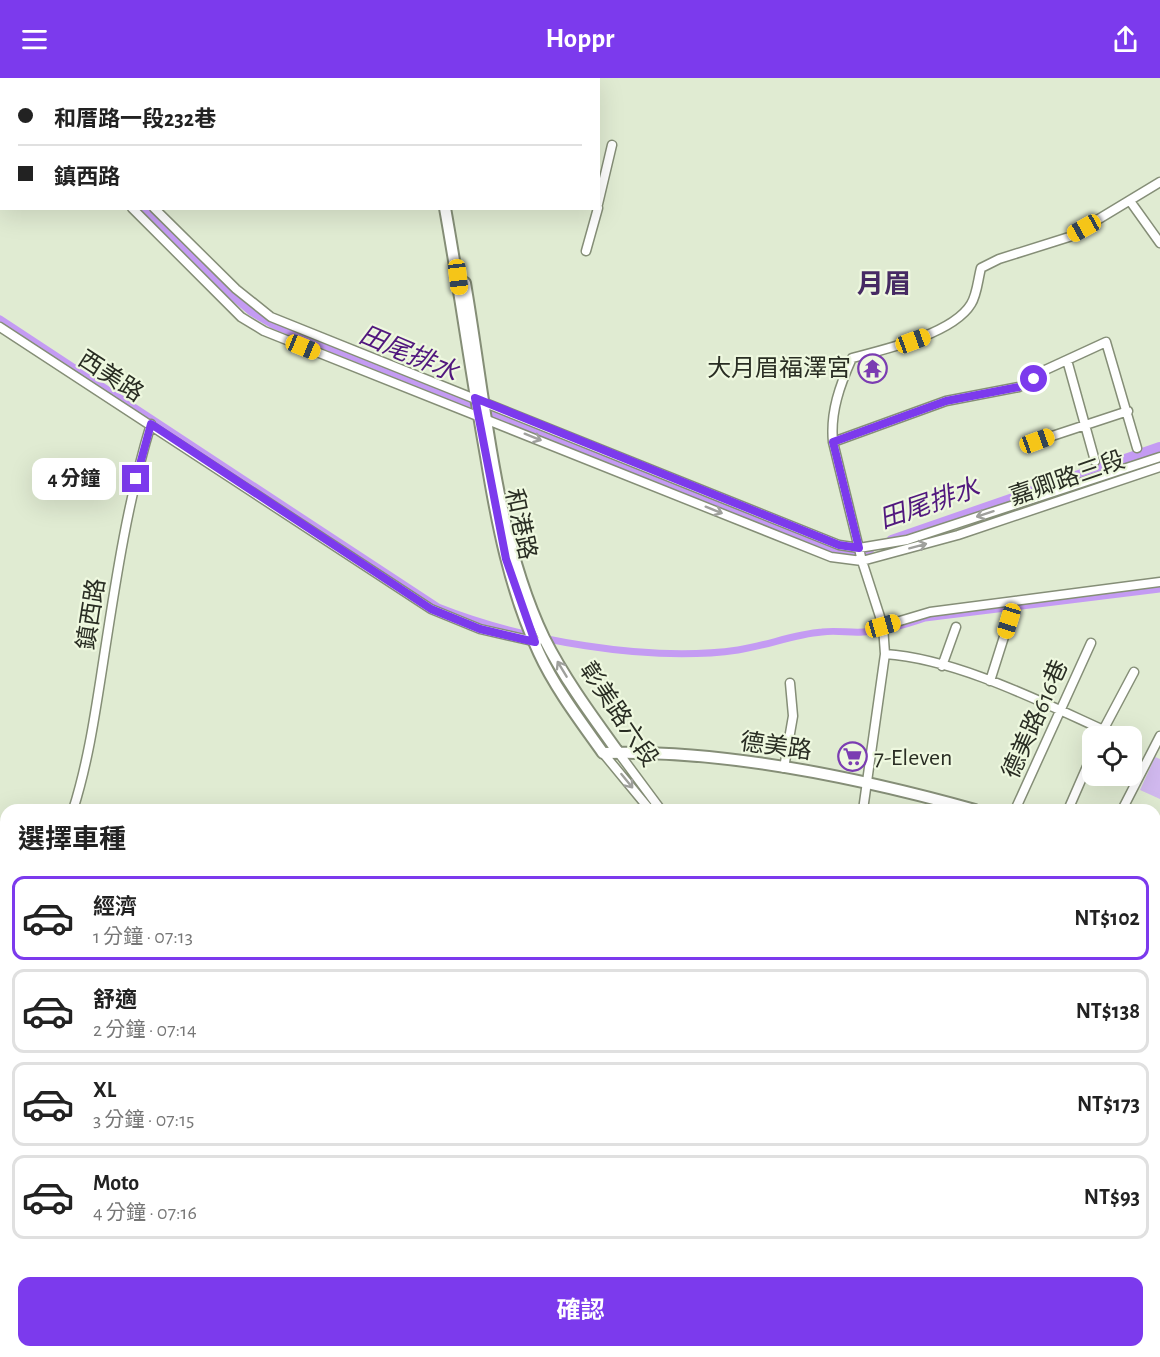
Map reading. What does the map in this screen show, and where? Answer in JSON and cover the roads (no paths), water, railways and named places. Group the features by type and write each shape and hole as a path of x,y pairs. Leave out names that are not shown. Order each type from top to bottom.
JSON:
{"main road":[{"name":"和港路","path":"445,210 481,408 507,531 539,637"},
{"name":"和港路","path":"452,210 481,408"},
{"name":"彰美路六段","path":"539,637 618,752"},
{"name":"彰美路六段","path":"539,637 570,704 603,753"},
{"path":"570,704 580,698"},
{"name":"德美路","path":"603,753 618,752 730,761 784,768 867,782 952,804"}],"street":[{"path":"600,197 612,145"},
{"path":"864,804 885,654 883,626 861,555 833,442 835,405 852,358 929,335 963,313 971,304 981,268 999,259 1069,237 1160,182"},
{"path":"1130,201 1160,243"},
{"path":"134,210 242,317 264,331 481,408"},
{"path":"156,210 236,289 271,317 481,408"},
{"path":"586,251 597,210"},
{"path":"264,331 271,317"},
{"name":"西美路","path":"0,327 431,609 480,629 539,637"},
{"path":"833,442 946,401 1019,387 1043,371 1106,342 1137,448"},
{"path":"1066,360 1086,423 1095,461"},
{"name":"嘉卿路三段","path":"481,408 861,555 1160,457"},
{"name":"嘉卿路三段","path":"481,408 831,558 861,555 958,535 1160,467"},
{"path":"1037,441 1128,411"},
{"name":"鎮西路","path":"74,804 97,699 124,537 140,460 151,424"},
{"path":"883,626 930,612 1160,582"},
{"path":"990,681 1009,621"},
{"path":"942,666 956,627"},
{"name":"德美路616巷","path":"1018,804 1091,643"},
{"path":"885,654 908,655 990,681 1060,710 1089,726"},
{"path":"1105,726 1134,672"},
{"path":"784,768 793,716 790,683"},
{"path":"1126,804 1156,752 1160,736"},
{"name":"彰美路六段","path":"618,752 656,804"},
{"name":"彰美路六段","path":"603,753 645,804"},
{"path":"1071,804 1082,778"}],"waterway":[{"path":"0,319 438,607 471,619 546,639 626,651 703,653 738,650 812,633 871,631 925,618 1160,589"},
{"name":"田尾排水","path":"447,395 629,470 815,542 850,554 869,548"},
{"name":"田尾排水","path":"892,541 1160,448"}],"place":[{"name":"大月眉福澤宮","path":"872,368"},
{"name":"7-Eleven","path":"853,757"}],"district":[{"name":"月眉","path":"884,284"}]}
